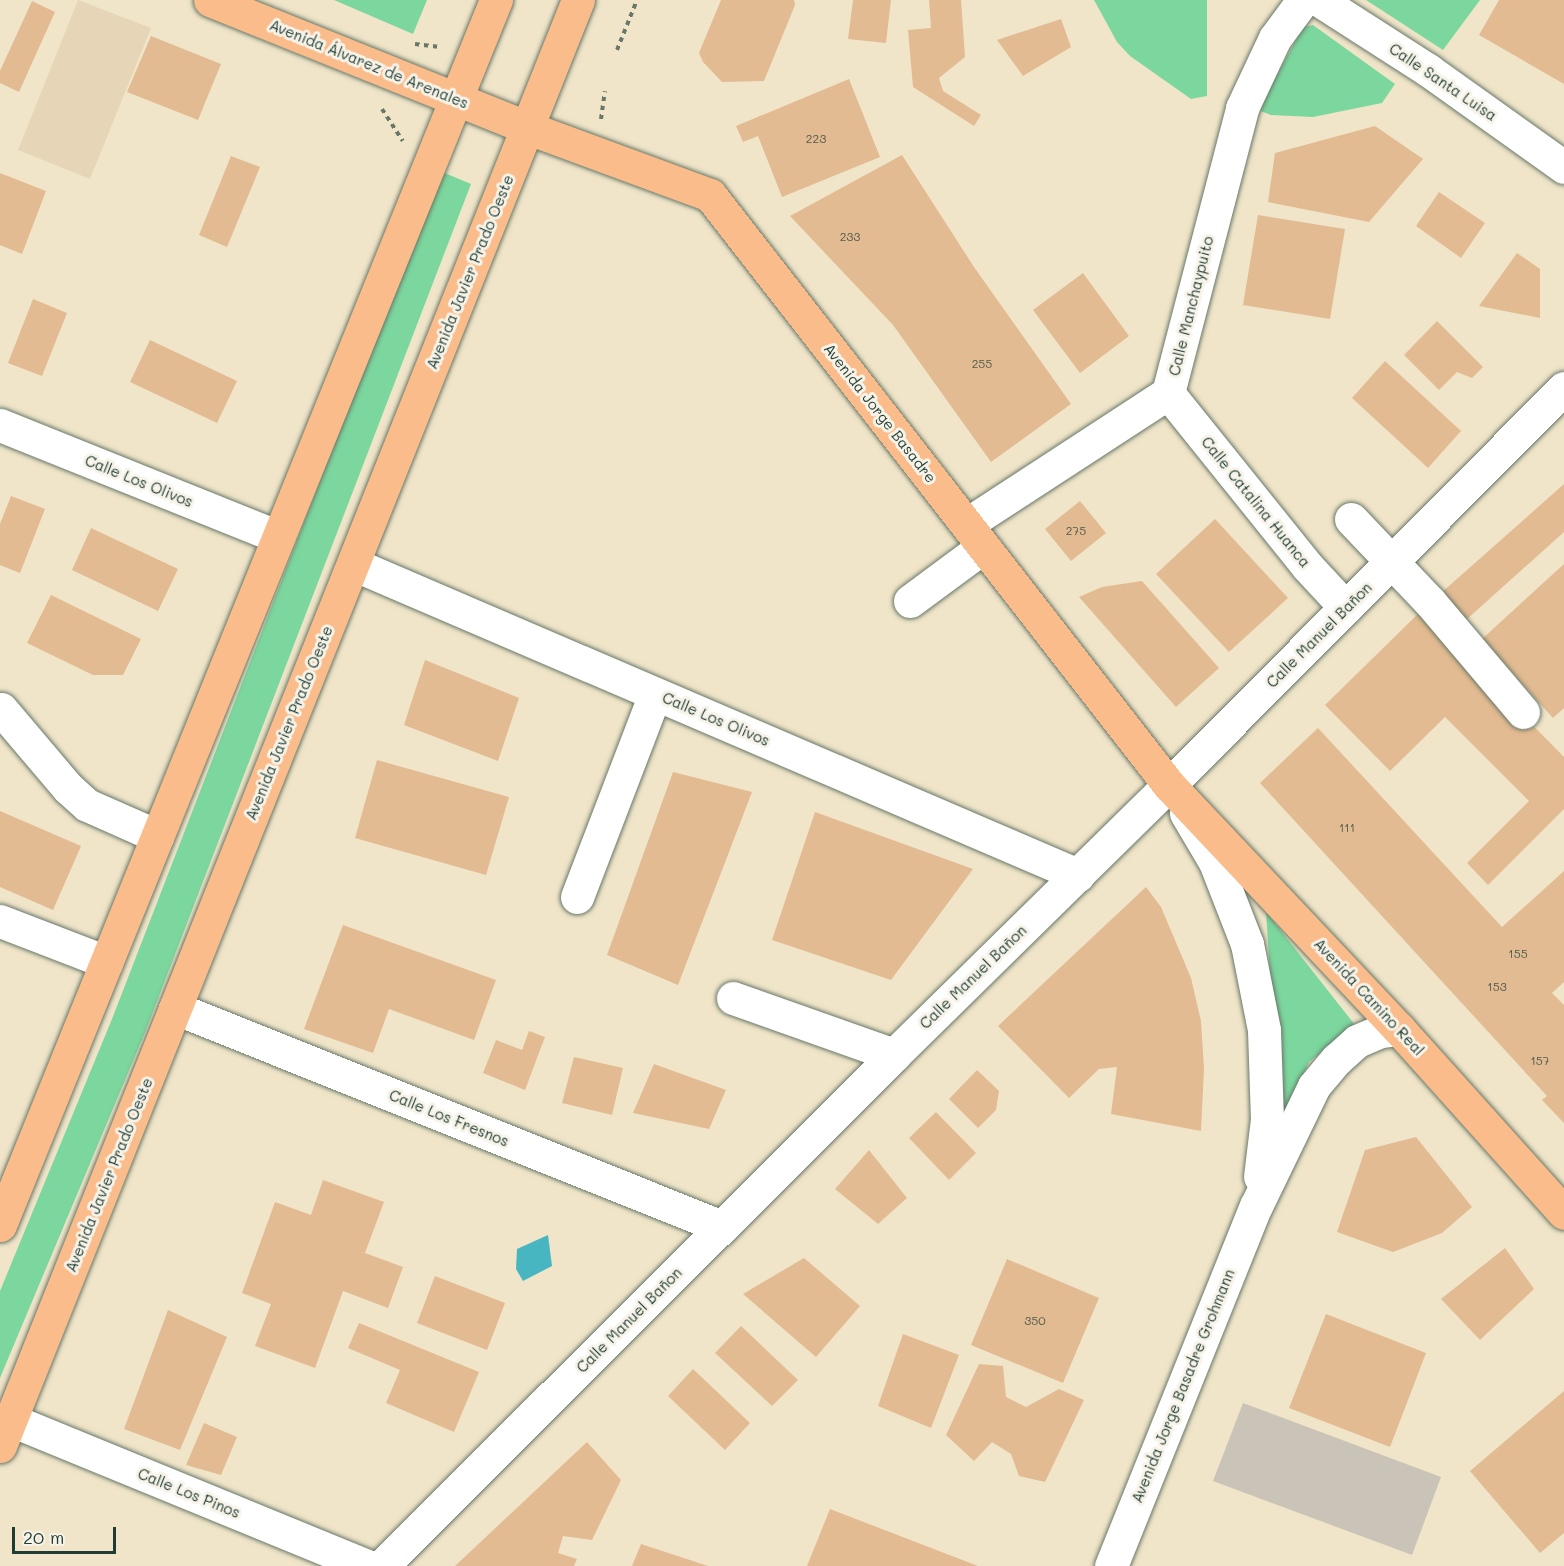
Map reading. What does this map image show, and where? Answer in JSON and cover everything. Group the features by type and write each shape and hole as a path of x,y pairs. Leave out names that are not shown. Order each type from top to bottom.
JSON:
{"main road":[{"name":"Avenida Álvarez de Arenales","path":"210,0 528,128"},
{"path":"0,1225 495,0"},
{"name":"Avenida Javier Prado Oeste","path":"5,1433 578,0"},
{"name":"Avenida Jorge Basadre","path":"528,128 710,195 1169,785"},
{"name":"Avenida Camino Real","path":"1169,785 1399,1029 1564,1213"}],"street":[{"name":"Calle Manchaypuito","path":"910,601 975,536 1168,393 1242,108 1275,38 1304,0"},
{"name":"Calle Santa Luisa","path":"1319,0 1428,70 1564,167"},
{"name":"Calle Manuel Bañon","path":"382,1566 894,1055 1169,785 1564,388"},
{"name":"Calle Catalina Huanca","path":"1168,393 1307,566 1346,608"},
{"name":"Calle Los Olivos","path":"0,425 278,537"},
{"path":"1351,519 1430,602 1523,712"},
{"name":"Calle Los Olivos","path":"353,564 1078,874"},
{"path":"577,897 655,694"},
{"path":"1,709 68,788 87,805 157,836"},
{"name":"Avenida Jorge Basadre Grohmann","path":"1169,785 1215,862 1249,955 1264,1030 1268,1119 1256,1206"},
{"path":"0,921 106,962"},
{"path":"733,998 894,1055"},
{"name":"Calle Los Fresnos","path":"175,1008 722,1227"},
{"name":"Avenida Jorge Basadre Grohmann","path":"1111,1566 1256,1206 1314,1086 1337,1059 1357,1041 1380,1031 1399,1029"},
{"name":"Calle Los Pinos","path":"5,1433 367,1566"}],"path":[{"path":"618,50 637,0"},
{"path":"600,126 605,91"},
{"path":"382,109 407,148"}],"shaded area":[{"path":"78,0 151,28 90,179 18,150"},
{"path":"1243,1403 1441,1477 1412,1555 1213,1481"}],"green space":[{"path":"334,0 427,0 413,34"},
{"path":"1094,0 1207,0 1207,96 1191,99 1130,56 1117,42"},
{"path":"1366,0 1480,0 1443,50"},
{"path":"1313,25 1395,84 1382,103 1313,117 1271,115 1258,110 1303,27"},
{"path":"440,171 471,184 146,1030 0,1378 0,1291 112,1019"},
{"path":"1266,912 1355,1025 1309,1062 1280,1129"}],"water":[{"path":"548,1235 552,1266 523,1281 516,1269 517,1249"}],"building":[{"path":"721,0 794,0 795,5 764,81 722,82 703,62 699,53"},
{"path":"853,0 891,0 886,43 848,39"},
{"path":"929,0 961,0 965,57 939,78 943,91 981,115 974,126 913,87 908,30 931,28"},
{"path":"1499,0 1564,0 1564,84 1479,35"},
{"path":"32,1 55,12 19,92 0,83 0,71"},
{"path":"1061,19 1071,47 1023,76 997,40"},
{"path":"151,36 221,64 198,120 127,92"},
{"path":"849,79 880,157 782,197 758,136 743,142 736,126"},
{"path":"1375,126 1423,159 1369,222 1268,202 1275,153"},
{"path":"902,155 974,267 1071,404 991,462 893,325 790,216"},
{"path":"231,156 260,167 227,247 199,235"},
{"path":"0,173 46,191 22,254 0,245"},
{"path":"1439,192 1485,223 1461,258 1416,226"},
{"path":"1258,215 1345,229 1330,319 1243,305"},
{"path":"1517,253 1540,269 1540,318 1479,306"},
{"path":"1083,273 1129,336 1080,373 1033,310"},
{"path":"33,299 67,313 42,376 8,363"},
{"path":"1437,321 1483,367 1472,378 1457,372 1439,390 1404,355"},
{"path":"150,340 237,381 217,423 130,382"},
{"path":"1385,361 1461,431 1428,468 1352,398"},
{"path":"1564,484 1564,532 1466,620 1441,593"},
{"path":"11,496 45,509 20,573 0,565 0,524"},
{"path":"1080,501 1106,533 1071,561 1045,529"},
{"path":"1215,519 1288,598 1229,652 1156,574"},
{"path":"91,528 178,569 158,611 72,570"},
{"path":"1564,564 1564,708 1553,718 1482,639"},
{"path":"1142,581 1219,668 1176,707 1079,597 1102,587"},
{"path":"51,595 141,639 123,675 93,675 27,643"},
{"path":"1421,611 1564,757 1564,809 1488,885 1467,863 1529,801 1445,717 1390,771 1325,705"},
{"path":"425,660 519,698 498,761 404,725"},
{"path":"1318,728 1502,927 1564,871 1564,982 1552,993 1564,1005 1564,1123 1542,1100 1547,1096 1260,783"},
{"path":"377,760 509,797 486,875 355,838"},
{"path":"673,772 752,792 678,985 607,955"},
{"path":"0,811 81,846 53,910 0,887"},
{"path":"815,812 973,869 891,980 772,940"},
{"path":"1146,887 1161,907 1191,978 1201,1021 1204,1069 1201,1131 1111,1114 1117,1067 1099,1069 1069,1098 998,1026"},
{"path":"343,925 496,980 474,1040 389,1009 373,1053 304,1029"},
{"path":"529,1031 545,1037 525,1090 483,1073 496,1040 522,1050"},
{"path":"574,1057 623,1068 612,1115 562,1103"},
{"path":"654,1064 726,1090 709,1129 633,1113"},
{"path":"977,1070 999,1091 996,1110 978,1128 949,1099"},
{"path":"936,1112 976,1153 949,1180 909,1138"},
{"path":"1416,1137 1472,1207 1442,1233 1393,1252 1337,1232 1365,1150"},
{"path":"869,1150 907,1198 878,1224 835,1189"},
{"path":"323,1180 384,1202 365,1253 403,1267 388,1308 343,1291 315,1368 255,1346 271,1304 242,1293 275,1202 311,1215"},
{"path":"1505,1248 1534,1289 1480,1340 1441,1299"},
{"path":"804,1258 860,1306 816,1357 743,1294"},
{"path":"1007,1259 1099,1298 1063,1383 971,1345"},
{"path":"435,1276 505,1303 487,1350 417,1323"},
{"path":"168,1310 227,1337 180,1450 124,1429"},
{"path":"1326,1314 1426,1353 1390,1447 1289,1408"},
{"path":"359,1323 479,1372 454,1432 386,1403 400,1370 348,1348"},
{"path":"741,1326 798,1380 772,1406 715,1353"},
{"path":"903,1334 959,1355 931,1428 878,1406"},
{"path":"979,1364 1003,1366 1006,1397 1026,1407 1059,1389 1084,1400 1045,1482 1019,1476 1011,1454 992,1442 974,1461 946,1435"},
{"path":"693,1369 750,1423 725,1450 668,1396"},
{"path":"1564,1391 1564,1533 1540,1553 1470,1471"},
{"path":"204,1423 237,1437 221,1475 186,1465"},
{"path":"587,1442 621,1480 592,1540 563,1536 558,1553 577,1559 574,1566 455,1566"},
{"path":"830,1509 978,1566 807,1566"},
{"path":"641,1544 708,1566 632,1566"}]}
